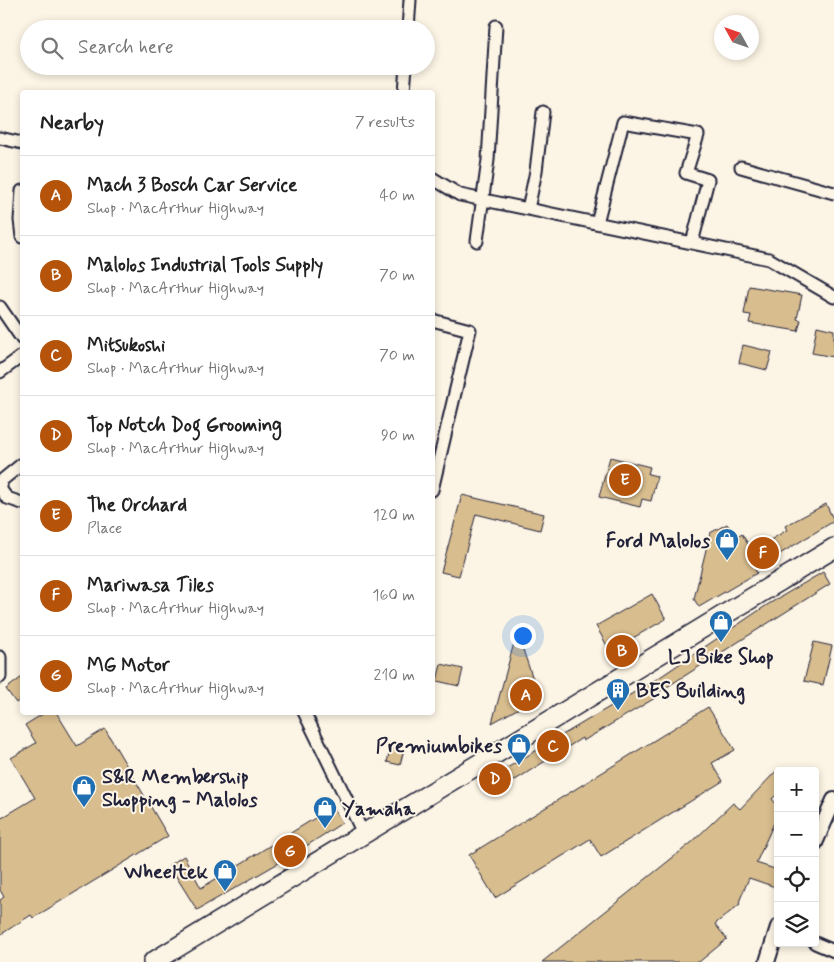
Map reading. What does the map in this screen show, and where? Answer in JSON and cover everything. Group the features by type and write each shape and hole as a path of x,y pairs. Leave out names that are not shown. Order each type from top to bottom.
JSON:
{"highway":[{"path":"153,962 834,548"}],"street":[{"path":"409,20 410,0"},
{"path":"477,241 488,160 496,26"},
{"path":"404,90 405,75"},
{"path":"528,209 536,170 543,112"},
{"path":"597,223 623,122 698,135 686,173 708,180 692,243"},
{"path":"0,138 20,142"},
{"path":"741,167 834,193"},
{"path":"435,180 460,195 769,259 834,297"},
{"path":"0,307 20,336"},
{"path":"435,321 470,330 435,477"},
{"path":"0,372 20,357"},
{"path":"20,466 2,481 0,490 7,498 20,502"},
{"path":"0,657 0,677"},
{"path":"305,715 363,833"},
{"path":"819,834 834,800"},
{"path":"767,962 774,940"},
{"path":"819,945 834,951"}],"building":[{"path":"749,286 802,295 797,319 801,320 798,331 749,323 751,315 744,314"},
{"path":"817,326 834,330 834,357 812,353"},
{"path":"743,345 772,352 767,370 739,363"},
{"path":"610,457 650,467 648,474 657,476 651,501 642,499 640,507 599,497"},
{"path":"462,495 544,514 540,530 476,514 459,576 441,572"},
{"name":"Ford Malolos","path":"826,504 834,521 755,569 757,573 699,607 694,599 710,533 727,524 736,538 742,534 752,551 787,530 785,526"},
{"path":"823,572 830,584 659,692 660,695 583,741 582,738 493,794 485,781 660,677 767,605"},
{"path":"652,594 666,619 631,639 636,648 615,660 596,626"},
{"path":"517,632 536,688 528,703 492,723"},
{"path":"814,642 832,646 823,685 804,681"},
{"path":"441,664 463,669 459,686 437,681"},
{"path":"20,678 20,700 16,703 6,689"},
{"path":"708,707 735,750 712,763 723,781 601,857 590,839 495,898 469,855"},
{"name":"S&R Membership Shopping - Malolos","path":"41,715 58,715 77,746 105,729 168,836 33,918 31,915 0,935 0,900 4,897 0,890 0,819 35,798 11,758 36,743 25,725"},
{"path":"392,742 405,745 400,765 387,762"},
{"path":"774,773 774,797 772,799 774,801 774,823 756,863 774,869 774,887 749,878 739,902 740,904 715,924 727,939 699,962 542,962 691,843 733,803 740,809"},
{"path":"333,807 342,823 289,857 197,910 169,865 184,856 201,888"}],"place":[{"name":"The Orchard","path":"625,480"},
{"name":"Mariwasa Tiles","path":"763,553"},
{"name":"Ford Malolos","path":"727,561"},
{"name":"LJ Bike Shop","path":"721,643"},
{"name":"Malolos Industrial Tools Supply","path":"622,651"},
{"name":"Mach 3 Bosch Car Service","path":"526,695"},
{"name":"BES Building","path":"618,711"},
{"name":"Mitsukoshi","path":"553,746"},
{"name":"Premiumbikes","path":"519,766"},
{"name":"Top Notch Dog Grooming","path":"495,779"},
{"name":"S&R Membership Shopping - Malolos","path":"84,808"},
{"name":"Yamaha","path":"325,829"},
{"name":"MG Motor","path":"290,851"},
{"name":"Wheeltek","path":"225,892"}]}
